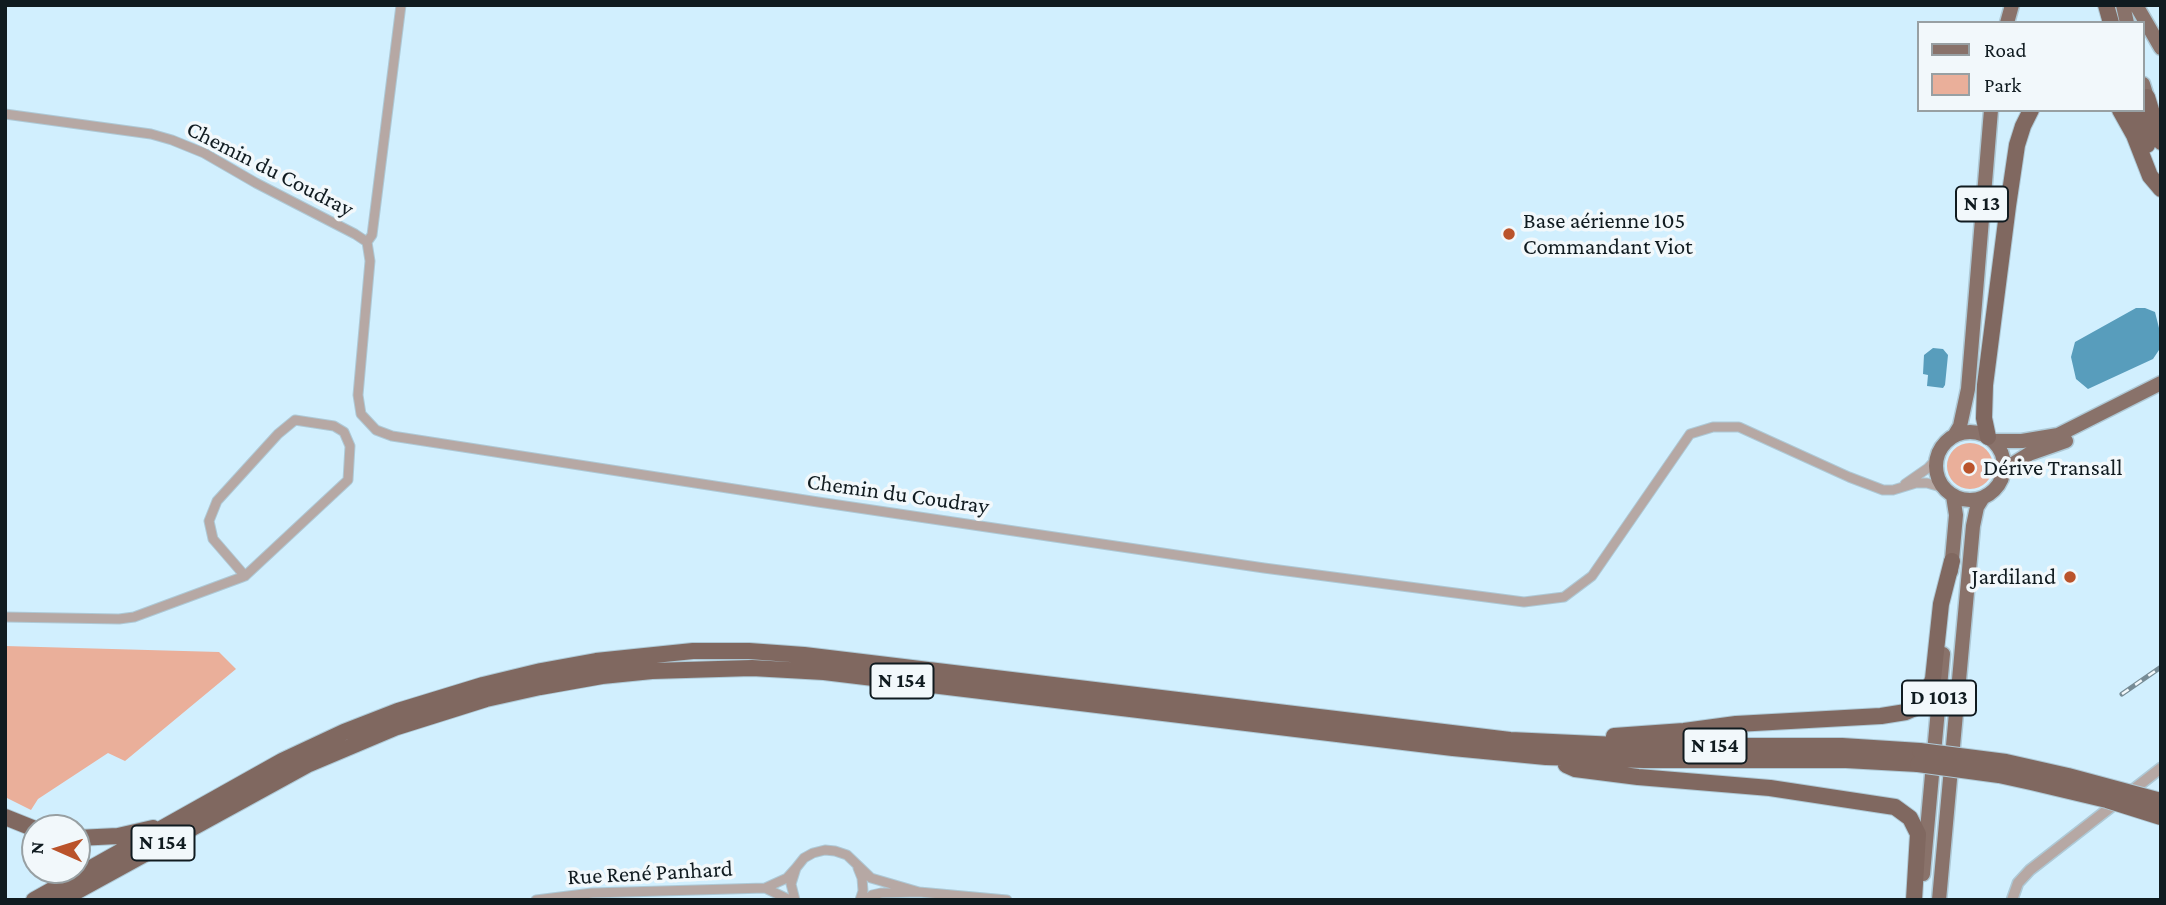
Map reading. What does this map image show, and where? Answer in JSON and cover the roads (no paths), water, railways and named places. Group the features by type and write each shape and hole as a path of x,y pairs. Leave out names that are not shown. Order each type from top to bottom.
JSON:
{"highway":[{"path":"2145,104 2161,142"},
{"path":"2145,111 2161,187"},
{"path":"1991,439 1984,418 1984,406 1994,307 2017,145 2030,112"},
{"path":"2121,112 2151,176 2161,187"},
{"path":"1510,740 1648,734 1737,724 1881,716 1906,712 1921,704 1930,690 1942,596 1952,561"},
{"name":"N 154","path":"34,900 282,761 344,732 435,699 483,685 596,661 693,651 804,655 1510,740 1628,746 1829,746 1919,757 2006,762 2161,801"},
{"name":"N 154","path":"61,900 297,770 397,727 475,702 540,687 652,671 752,668 824,672 1417,744 1546,757 1846,760 1919,757 2119,803 2161,817"},
{"path":"1546,757 1575,769 1770,788 1895,807 1910,818 1918,834 1914,900"},
{"path":"91,837 118,836 172,823"}],"main road":[{"path":"2136,5 2161,48"},
{"name":"N 13","path":"1954,436 1960,426 1968,389 1991,112"},
{"path":"1991,439 2004,459 2005,469 1996,489 1982,499 1967,500 1948,492 1938,477 1937,458 1943,445 1954,436 1971,432 1991,439 2022,441 2058,435 2161,383"},
{"path":"2005,469 2029,453 2071,439 2161,392"},
{"name":"D 1013","path":"1920,900 1956,515 1948,492"},
{"name":"D 1013","path":"1939,900 1973,526 1977,507 1982,499"}],"street":[{"path":"367,242 372,235 401,5"},
{"name":"Chemin du Coudray","path":"5,114 151,134 172,140 204,153 367,242 370,261 358,395 361,414 376,430 392,436 1264,568 1524,602 1564,597 1592,576 1690,433 1713,427 1739,427 1883,490 1893,491 1927,483 1948,492"},
{"path":"5,617 134,617 245,576 348,480 351,446 344,432 334,426 295,421 278,434 217,501 209,521 214,539 245,576"},
{"path":"1901,487 1928,468 1937,458"},
{"path":"2012,900 2018,883 2030,870 2161,768"},
{"name":"Rue René Panhard","path":"536,900 592,893 765,888 787,878 804,858 825,850 847,855 871,878 919,892"},
{"path":"792,900 791,884 796,868"},
{"path":"858,868 863,891 860,900"},
{"name":"Rue René Panhard","path":"765,888 792,900"},
{"path":"866,900 881,893 919,892 1007,900"}],"water":[{"path":"2136,308 2155,312 2161,347 2153,359 2088,389 2076,379 2071,357 2075,342"},
{"path":"1933,348 1943,349 1948,355 1943,388 1927,386 1928,375 1923,374 1924,355"}],"railway":[{"path":"2122,694 2161,667"}],"place":[{"name":"Base aérienne 105 Commandant Viot","path":"1509,234"},
{"name":"Dérive Transall","path":"1969,468"},
{"name":"Jardiland","path":"2070,577"}]}
